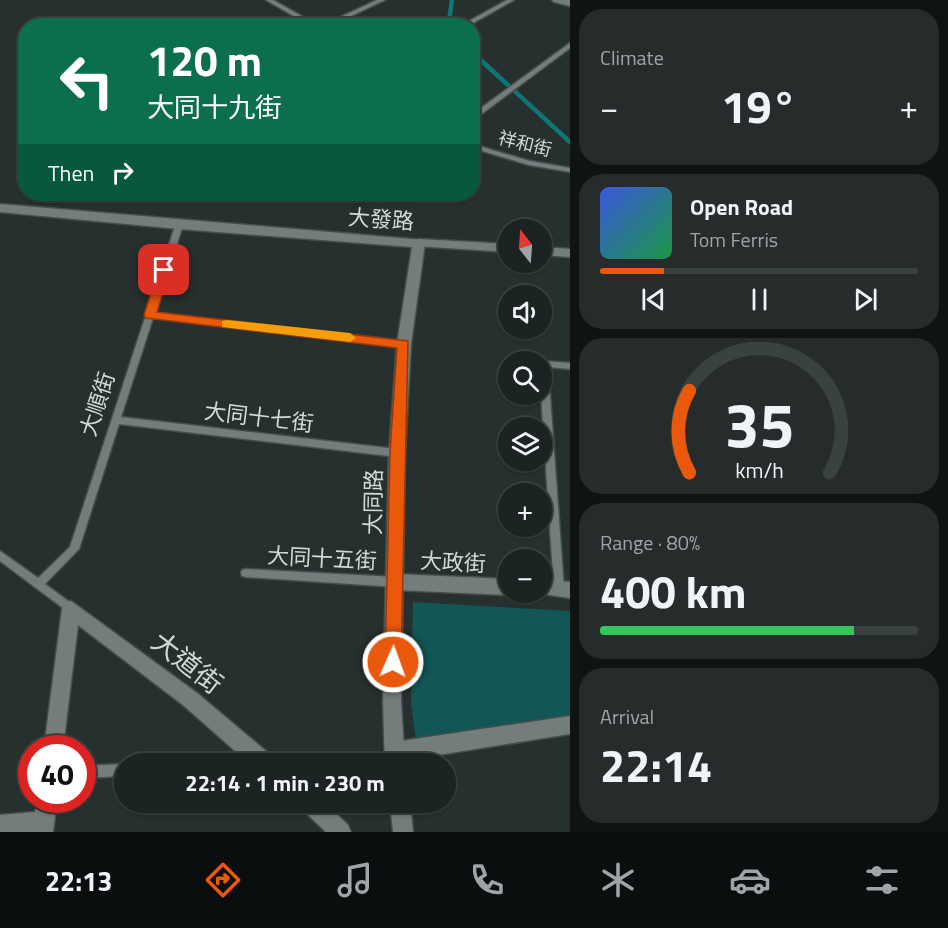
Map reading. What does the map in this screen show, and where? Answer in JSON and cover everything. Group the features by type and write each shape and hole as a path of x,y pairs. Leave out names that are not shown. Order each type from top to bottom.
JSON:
{"street":[{"path":"557,0 570,3"},
{"name":"大發路","path":"0,208 179,225 498,247"},
{"name":"大同路","path":"394,753 392,702 397,453 404,344 419,243"},
{"path":"552,252 570,253"},
{"name":"大政街","path":"396,582 498,587"},
{"path":"55,735 71,609"},
{"name":"大道街","path":"71,609 190,699 253,753"},
{"path":"421,753 570,725"},
{"path":"321,813 341,832"},
{"path":"401,813 403,832"},
{"path":"0,825 43,826"}],"lane":[{"path":"269,0 302,18"},
{"path":"342,18 381,0"},
{"path":"478,18 511,0"},
{"path":"480,111 570,45"},
{"name":"祥和街","path":"480,148 529,163 570,170"},
{"name":"大順街","path":"38,584 74,549 179,225"},
{"path":"150,315 404,344"},
{"path":"557,589 543,364 570,366"},
{"name":"大同十七街","path":"117,420 397,453"},
{"path":"0,555 71,609"},
{"name":"大同十五街","path":"246,573 396,582"},
{"path":"96,771 114,770"}],"shaded area":[{"path":"413,602 570,611 570,718 416,741 411,704"}],"waterway":[{"path":"449,18 452,0"},
{"path":"480,59 570,142"}],"slow traffic":[{"path":"227,324 350,338"}],"route":[{"path":"164,270 150,315 404,344 397,453 393,662"}]}
